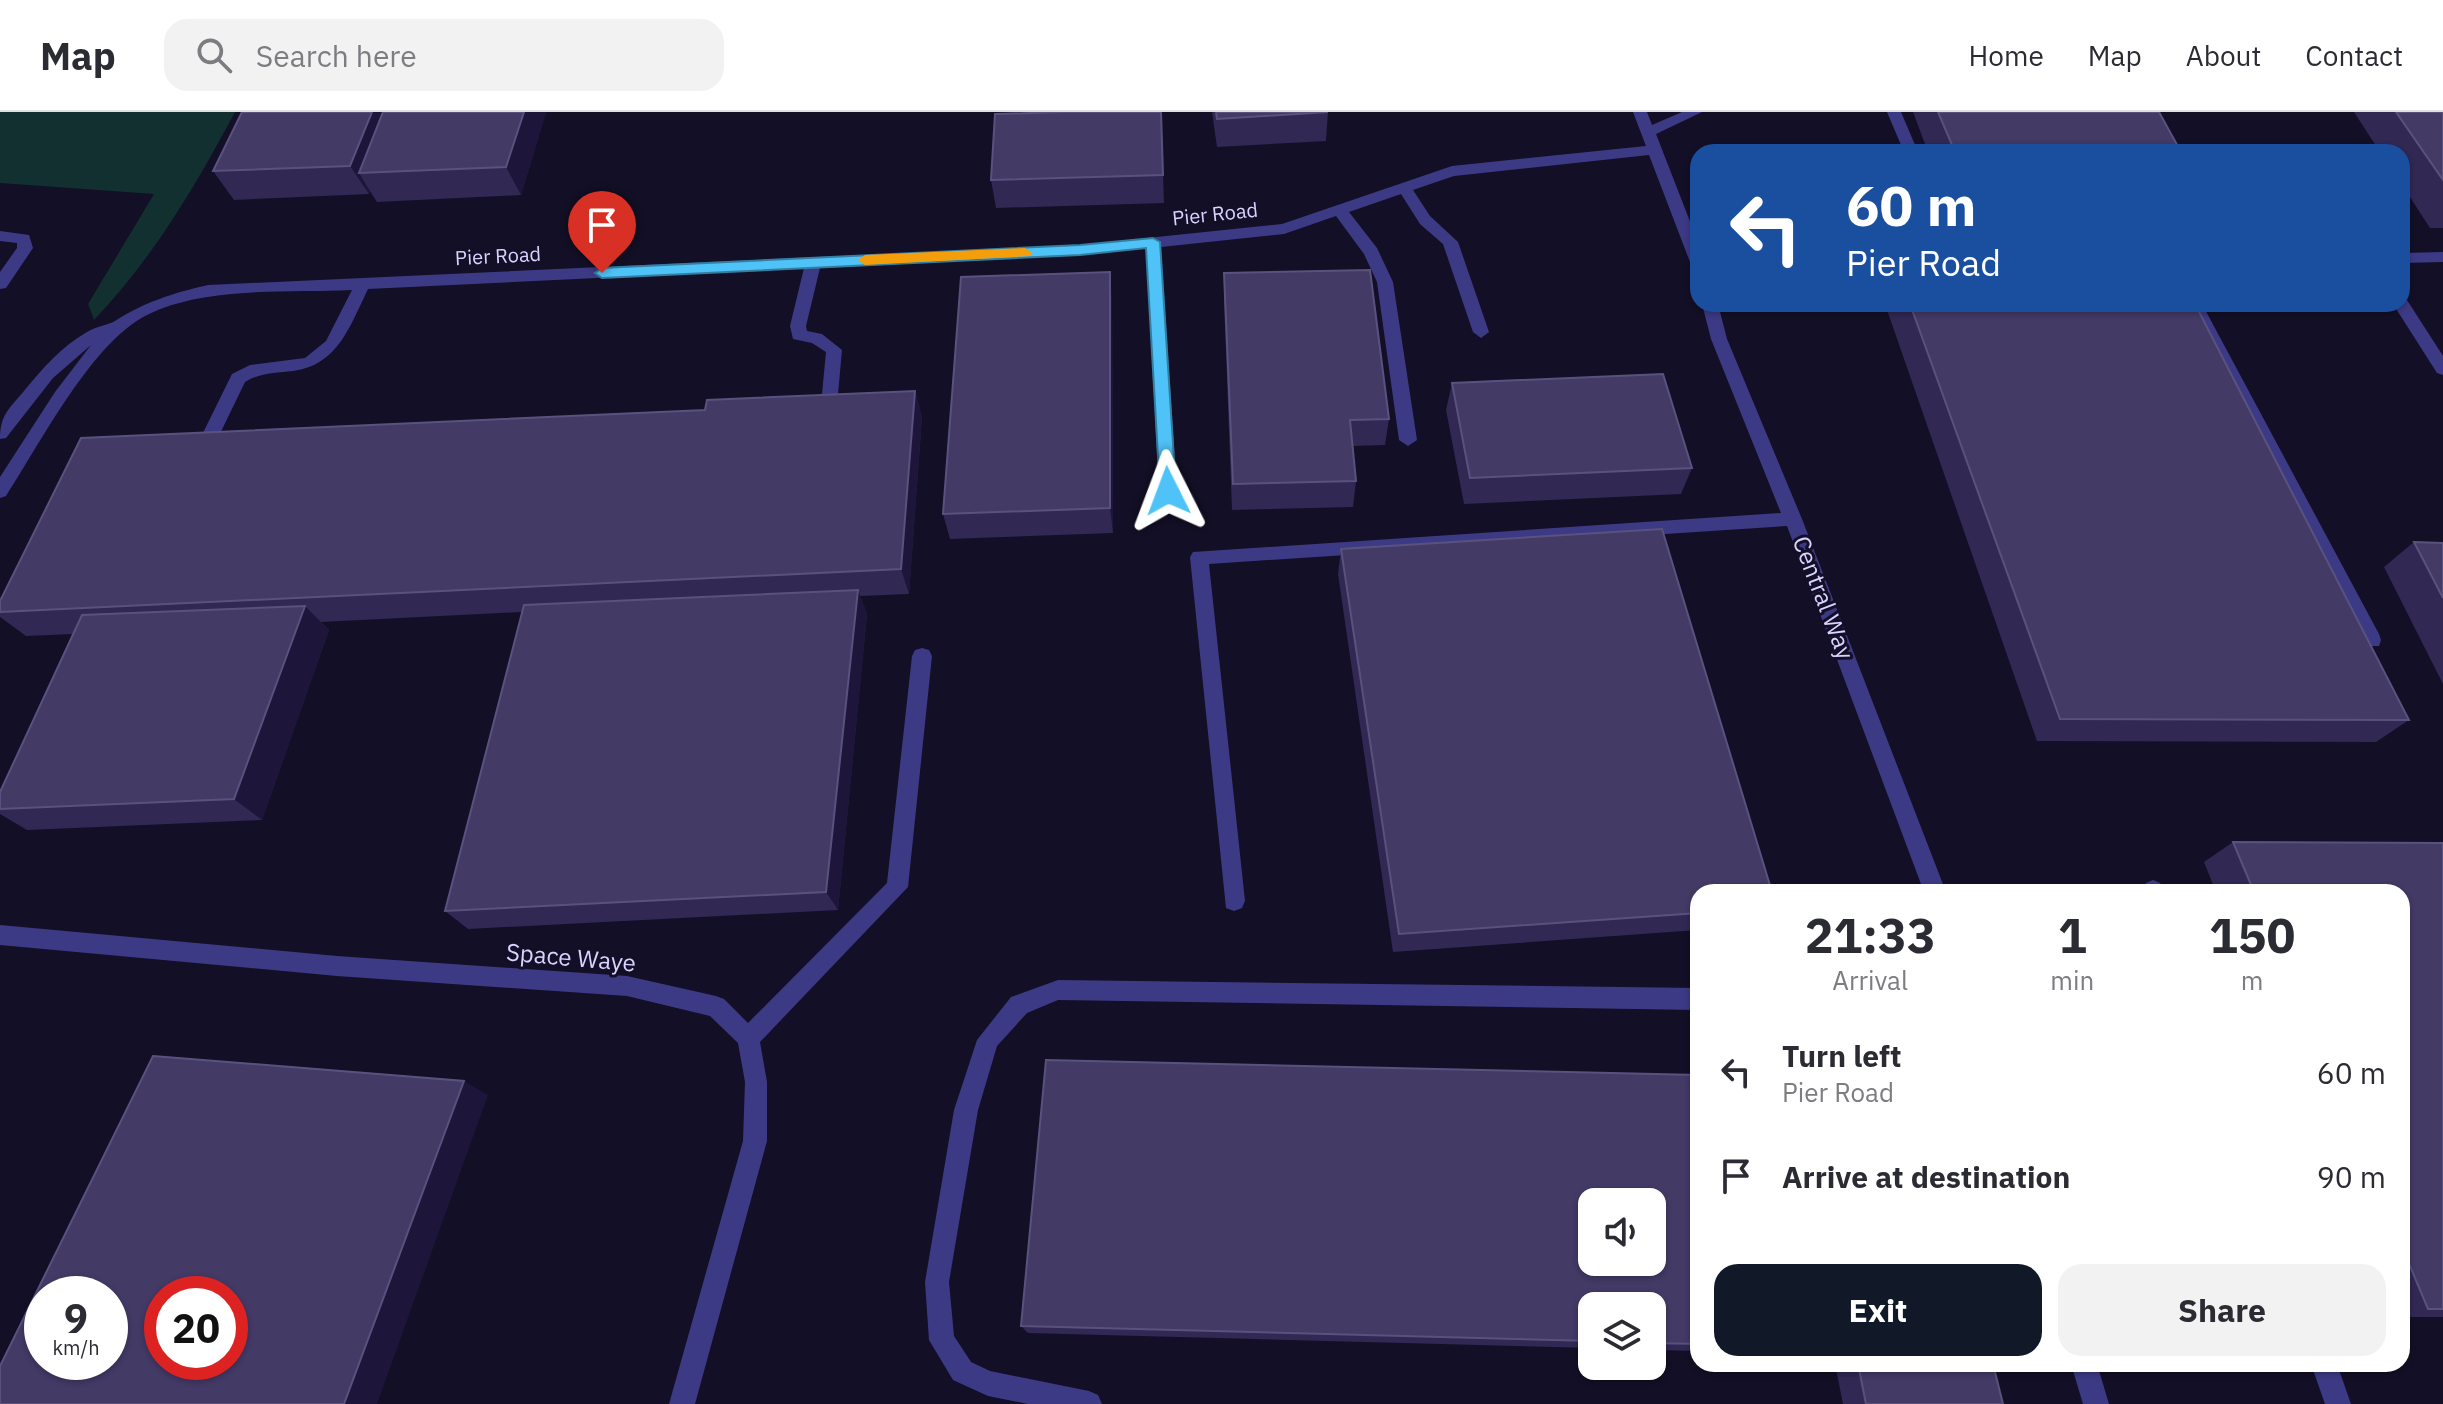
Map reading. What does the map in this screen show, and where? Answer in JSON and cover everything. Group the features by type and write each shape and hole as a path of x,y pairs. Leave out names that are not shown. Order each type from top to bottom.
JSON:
{"street":[{"path":"1640,112 1690,242"},
{"path":"1648,132 1695,112"},
{"path":"1894,112 1908,144"},
{"name":"Pier Road","path":"0,491 98,346 132,316 208,291 1080,250 1284,229 1452,171 1654,150"},
{"path":"1404,187 1425,220 1450,242 1481,332"},
{"path":"1339,209 1371,252 1385,282 1408,440"},
{"path":"0,236 24,239 25,248 0,284"},
{"path":"1153,242 1168,491"},
{"path":"2410,258 2443,257"},
{"path":"813,263 798,326 799,335 816,338 834,350 830,394"},
{"path":"208,441 238,378 250,371 309,363 332,345 362,285"},
{"name":"Central Way","path":"1712,312 1719,339 1793,519 1932,884"},
{"path":"2198,312 2372,640"},
{"path":"2406,312 2443,369"},
{"path":"0,433 55,363 73,346 132,316"},
{"path":"1234,901 1199,557 1793,519"},
{"path":"682,1404 755,1141 756,1082 748,1038 897,887 922,656"},
{"name":"Space Waye","path":"0,935 337,966 627,986 716,1007 748,1038"},
{"path":"1089,1404 988,1383 962,1371 942,1340 937,1282 966,1110 988,1040 1019,1005 1058,990 1690,999"},
{"path":"2086,1372 2096,1404"},
{"path":"2327,1372 2338,1404"}],"green space":[{"path":"0,112 235,112 172,221 135,272 94,320 88,304 154,194 0,183"}],"building":[{"path":"242,112 372,112 350,166 213,171"},
{"path":"383,112 524,112 506,167 359,173"},
{"path":"1161,112 1163,175 991,180 995,114"},
{"path":"1216,112 1328,112 1217,119"},
{"path":"1938,112 2159,112 2177,144 1952,144"},
{"path":"2396,112 2443,112 2443,180"},
{"path":"1370,270 1389,419 1350,420 1356,481 1233,484 1224,273"},
{"path":"1110,272 1110,508 943,514 961,277"},
{"path":"1913,312 2199,312 2409,720 2060,719"},
{"path":"1663,374 1692,468 1470,478 1452,383"},
{"path":"915,391 901,569 0,612 0,601 81,438 705,410 707,400"},
{"path":"1662,529 1770,884 1690,884 1690,914 1399,934 1341,549"},
{"path":"2414,542 2443,543 2443,598"},
{"path":"858,590 826,892 445,911 524,605"},
{"path":"305,606 234,799 0,809 0,792 82,615"},
{"path":"2233,842 2443,843 2443,1309 2428,1309 2410,1266 2410,884 2251,884"},
{"path":"153,1056 464,1081 344,1404 0,1404 0,1366 24,1317 24,1380 128,1380 128,1276 44,1276"},
{"path":"1046,1060 1690,1075 1690,1344 1666,1343 1666,1292 1578,1292 1578,1341 1021,1326"},
{"path":"1860,1372 1995,1372 2003,1404 1866,1404"}],"slow traffic":[{"path":"865,260 1025,253"}],"route":[{"path":"602,273 1080,250 1153,242 1168,491"}]}
